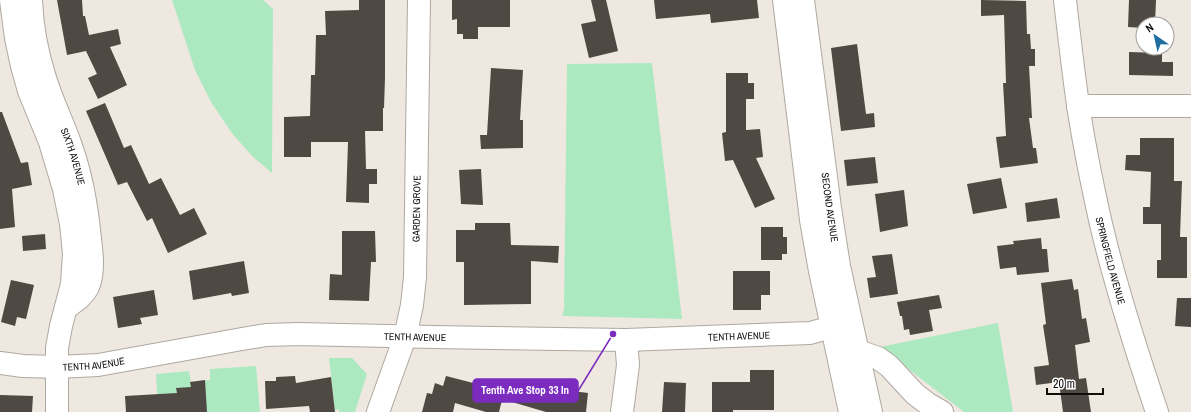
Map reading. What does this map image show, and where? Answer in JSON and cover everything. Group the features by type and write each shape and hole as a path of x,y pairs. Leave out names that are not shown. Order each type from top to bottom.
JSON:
{"street":[{"name":"SIXTH AVENUE","path":"11,0 16,38 22,66 50,142 64,189 71,224 74,254 72,284 57,348 57,412"},
{"name":"SIXTH AVENUE","path":"30,0 39,60 45,80 76,159 87,210 91,246 91,276 88,286 81,297 66,308"},
{"name":"GARDEN GROVE","path":"378,412 405,337 412,305 415,277 419,0"},
{"name":"SECOND AVENUE","path":"784,0 811,220 850,412"},
{"name":"SECOND AVENUE","path":"803,0 831,216 839,266 871,412"},
{"name":"SPRINGFIELD AVENUE","path":"1064,0 1078,106 1102,225 1115,279 1137,353 1157,412"},
{"path":"1078,106 1191,106"},
{"name":"TENTH AVENUE","path":"0,363 23,366 57,367 98,365 266,336 298,334 626,340 810,333 832,326"},
{"path":"622,412 628,365 626,340"},
{"path":"858,351 878,358 889,366 915,394 942,412"}],"green space":[{"path":"172,0 263,0 273,9 272,173 252,156 231,132 211,102 195,70"},
{"path":"652,63 682,319 562,316 564,309 567,64"},
{"path":"998,323 1013,412 964,412 880,347"},
{"path":"329,358 352,358 367,374 355,412 339,412 339,409 335,410"},
{"path":"256,366 260,412 158,412 156,374 189,371 191,382 210,380 210,369"}],"building":[{"path":"57,0 82,0 83,16 85,16 89,35 118,29 121,44 110,47 127,85 98,99 88,78 97,74 86,51 67,55"},
{"path":"359,0 385,0 383,131 365,131 366,169 377,169 377,184 369,184 369,203 346,202 348,142 311,142 311,157 284,157 284,117 310,116 311,75 315,75 316,35 326,35 325,11 359,10"},
{"path":"452,0 510,0 510,27 478,27 478,39 463,39 463,34 457,34 457,19 452,20"},
{"path":"591,0 606,0 618,51 589,58 581,24 596,21"},
{"path":"654,0 757,0 759,18 711,23 710,14 656,19"},
{"path":"981,0 1026,1 1027,34 1030,34 1031,49 1035,49 1035,66 1029,66 1032,118 1029,118 1033,148 1036,148 1038,163 1000,168 996,137 1006,136 1003,83 1006,83 1004,15 981,16"},
{"path":"1129,0 1156,0 1155,16 1135,16 1135,27 1128,27"},
{"path":"857,44 866,114 874,113 875,127 841,131 831,48"},
{"path":"1129,52 1135,52 1135,56 1162,56 1162,62 1173,62 1173,76 1129,75"},
{"path":"491,68 523,70 520,120 523,120 523,148 481,149 480,135 487,135"},
{"path":"726,73 748,73 748,83 754,83 754,99 746,99 746,130 760,129 763,157 756,158 775,199 755,208 733,160 725,161 722,133 726,132"},
{"path":"105,103 124,148 131,145 149,184 161,178 180,215 194,208 207,234 168,253 152,218 147,221 127,182 118,185 86,111"},
{"path":"0,112 2,112 21,163 28,162 32,185 12,189 15,227 0,229"},
{"path":"1140,138 1174,138 1174,181 1182,181 1180,237 1187,237 1187,278 1157,278 1157,260 1161,260 1161,224 1143,224 1143,207 1150,207 1151,172 1125,170 1126,155 1140,155"},
{"path":"875,157 878,183 847,186 844,160"},
{"path":"481,169 483,205 461,204 459,170"},
{"path":"1001,178 1007,208 973,214 967,184"},
{"path":"904,190 908,226 880,232 875,194"},
{"path":"1057,198 1060,218 1027,222 1025,203"},
{"path":"475,223 510,223 511,245 559,246 558,263 531,261 531,304 464,305 464,262 456,262 456,230 475,230"},
{"path":"761,227 783,227 783,237 787,237 787,254 782,254 782,260 761,260"},
{"path":"342,231 375,231 376,262 371,262 369,301 329,300 330,274 342,275"},
{"path":"45,234 46,249 23,251 22,236"},
{"path":"1041,238 1042,249 1047,249 1049,272 1017,275 1016,267 1000,269 997,246 1014,244 1013,241"},
{"path":"892,254 898,294 870,298 867,278 876,277 872,256"},
{"path":"244,261 249,293 232,296 231,293 193,300 189,271"},
{"path":"733,271 770,271 770,295 761,295 761,310 733,310"},
{"path":"1072,279 1074,290 1078,289 1082,319 1086,318 1090,342 1075,345 1079,379 1086,378 1091,412 1063,412 1059,382 1036,385 1034,367 1049,365 1043,325 1046,324 1041,283"},
{"path":"11,280 34,285 26,319 17,317 15,326 1,322"},
{"path":"154,290 158,315 140,318 142,324 118,328 113,297"},
{"path":"939,295 942,308 929,310 933,331 910,335 909,329 904,330 902,316 900,316 897,302"},
{"path":"1177,298 1191,298 1191,327 1175,326"},
{"path":"750,370 774,370 774,410 733,410 733,412 712,412 712,382 750,382"},
{"path":"295,376 296,383 331,377 335,412 310,412 309,406 266,409 265,381 276,381 276,377"},
{"path":"446,376 485,386 483,390 503,396 499,412 486,412 455,403 453,412 422,412 427,393 432,394 435,383 443,386"},
{"path":"519,379 538,385 539,380 559,386 558,389 588,393 586,412 546,412 512,402"},
{"path":"205,380 207,412 126,412 125,396 177,393 176,388 191,387 190,382"},
{"path":"664,382 686,383 685,412 662,412"},
{"path":"0,395 33,396 32,412 0,412"}],"place":[{"name":"Tenth Ave Stop 33 In","path":"613,334"}]}
